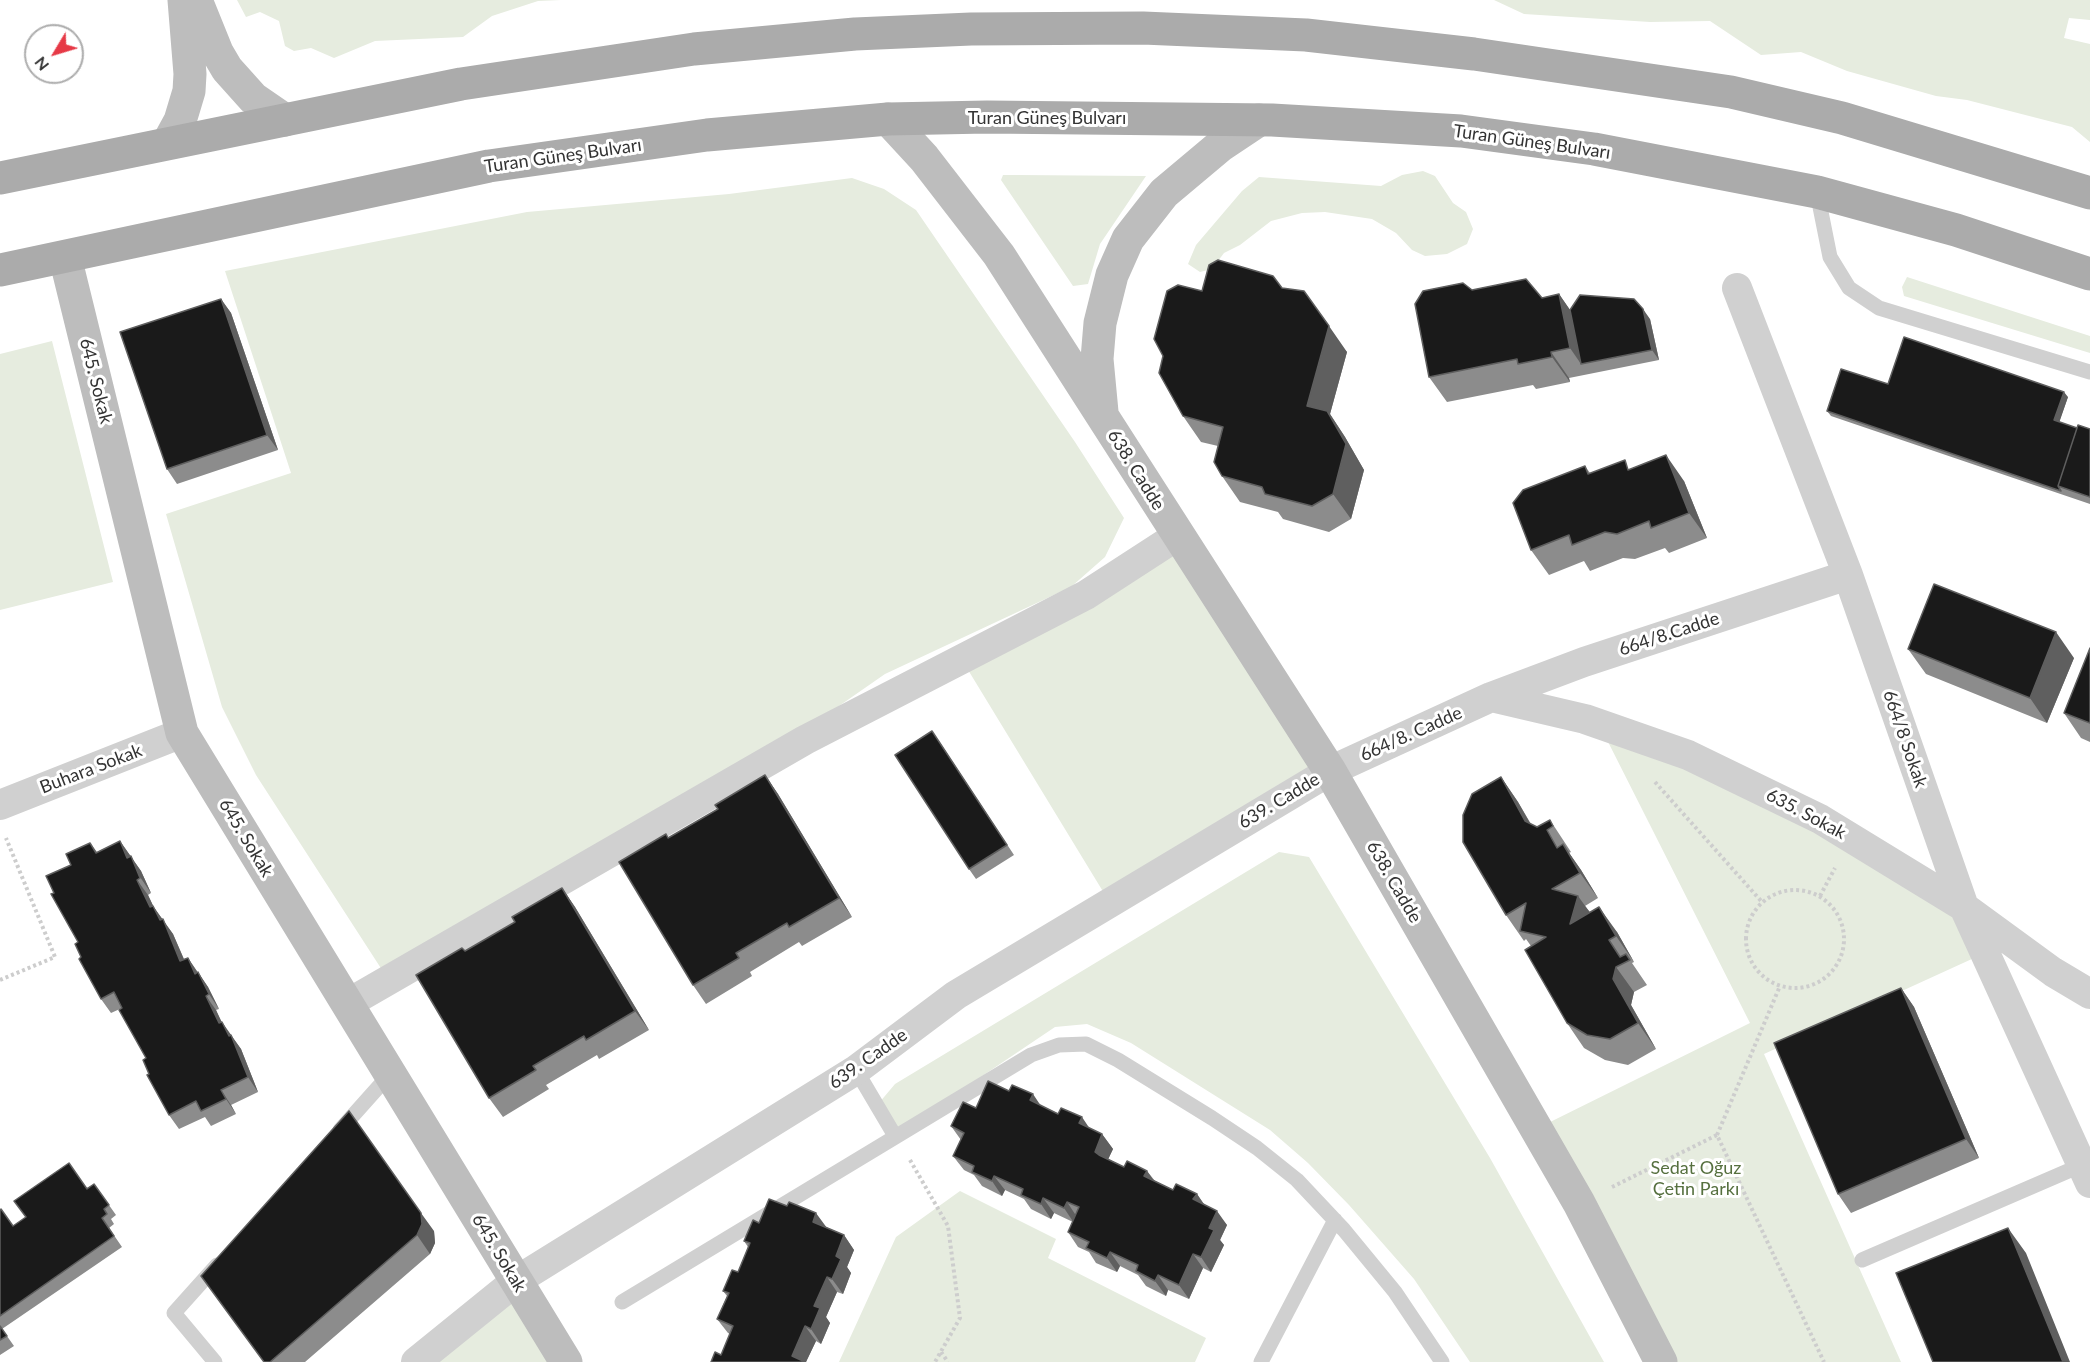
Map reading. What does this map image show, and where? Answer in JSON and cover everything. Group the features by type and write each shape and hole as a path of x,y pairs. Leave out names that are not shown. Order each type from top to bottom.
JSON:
{"main road":[{"path":"0,178 461,84 694,49 855,34 970,29 1143,28 1328,38 1473,54 1731,92 1842,118 2090,193"},
{"name":"Turan Güneş Bulvarı","path":"0,270 489,166 707,135 888,119 1259,120 1461,131 1594,149 1817,192 1956,231 2090,274"}],"street":[{"path":"168,143 180,121 189,91 190,74 184,0"},
{"path":"196,0 217,52 227,69 253,98 285,120"},
{"name":"638. Cadde","path":"888,119 924,158 999,255 1177,536 1330,771 1579,1203 1661,1362"},
{"name":"638. Cadde","path":"1102,416 1097,359 1100,323 1112,275 1128,240 1164,194 1220,146 1259,120"},
{"name":"645. Sokak","path":"65,257 182,734 566,1362"},
{"name":"664/8 Sokak","path":"1737,288 1848,575 1964,907 2086,1174"},
{"path":"347,1004 805,740 1086,595 1177,536"},
{"name":"664/8.Cadde","path":"1491,697 1584,662 1848,575"},
{"name":"664/8. Cadde","path":"1330,771 1491,697"},
{"name":"635. Sokak","path":"1491,697 1585,719 1688,755 1820,819 1964,907 2053,972 2090,994"},
{"name":"Buhara Sokak","path":"0,805 182,734"},
{"name":"639. Cadde","path":"416,1362 516,1281 856,1070 956,995 1330,771"}],"lane":[{"path":"1817,192 1830,256 1849,288 1879,308 2090,372"},
{"path":"622,1302 1031,1055 1059,1045 1086,1044 1118,1060 1257,1148 1297,1180 1335,1220 1395,1292 1442,1362"},
{"path":"856,1070 895,1136"},
{"path":"326,1145 390,1074"},
{"path":"1863,1260 2086,1174"},
{"path":"1261,1362 1335,1220"},
{"path":"214,1362 174,1313 230,1251"}],"path":[{"path":"1647,741 1646,760 1650,777 1762,902"},
{"path":"0,980 55,957 5,836"},
{"path":"1800,890 1820,896 1835,910 1843,929 1843,949 1835,968 1820,981 1800,988 1780,986 1762,976 1750,959 1746,939 1750,919 1762,902 1780,892 1800,890"},
{"path":"1579,1203 1717,1135 1780,986"},
{"path":"1717,1135 1824,1362"},
{"path":"895,1136 948,1226 960,1318 935,1362"},
{"path":"941,1352 948,1362"}],"green space":[{"path":"237,0 561,0 538,1 492,16 463,37 375,41 334,58 311,48 294,51 285,46 279,21 260,12 246,17"},
{"path":"1494,0 2090,0 2090,20 2069,18 2064,38 2090,44 2090,142 2072,127 1967,100 1936,96 1847,71 1801,52 1761,55 1710,21 1650,22 1524,14"},
{"path":"1423,171 1435,176 1453,203 1466,212 1473,229 1467,244 1447,254 1425,256 1412,250 1396,233 1372,219 1325,212 1302,213 1271,221 1240,245 1224,253 1212,269 1200,272 1188,264 1196,245 1242,191 1259,177 1381,186 1402,175"},
{"path":"1003,175 1146,176 1100,244 1088,284 1073,286 1001,180"},
{"path":"852,178 884,189 916,210 1075,442 1124,518 1105,557 1071,587 885,674 803,731 384,973 256,775 222,707 166,514 291,473 225,271 527,212 729,194"},
{"path":"1907,277 2090,336 2090,353 1904,296 1902,287"},
{"path":"52,341 113,582 0,610 0,354"},
{"path":"1177,536 1330,771 1110,903 962,660"},
{"name":"Sedat Oğuz Çetin Parkı","path":"1599,724 1964,907 1985,953 1764,1054 1901,1362 1675,1362 1536,1129 1750,1023"},
{"path":"1279,852 1309,857 1490,1158 1604,1362 1470,1362 1414,1279 1349,1205 1308,1163 1270,1130 1131,1043 1087,1024 1055,1027 899,1132 879,1103 895,1084"},
{"path":"960,1191 1056,1239 1048,1258 1206,1338 1195,1362 839,1362 896,1237"},
{"path":"516,1281 566,1362 416,1362"}],"building":[{"path":"1218,260 1273,276 1282,288 1304,291 1329,326 1307,406 1327,411 1346,444 1333,494 1312,506 1265,494 1262,487 1222,476 1214,462 1223,427 1183,416 1159,373 1163,356 1154,339 1167,291 1178,285 1202,291 1209,265"},
{"path":"1526,279 1542,298 1559,294 1570,348 1551,352 1552,357 1518,364 1517,359 1429,377 1415,304 1423,291 1463,283 1472,290"},
{"path":"1580,295 1634,299 1643,309 1652,350 1581,364 1570,310"},
{"path":"221,299 267,435 167,469 120,332"},
{"path":"1904,337 2064,392 2054,420 2077,428 2058,486 2061,491 1827,411 1841,369 1888,384"},
{"path":"2078,425 2090,429 2090,497 2058,486"},
{"path":"1666,455 1689,513 1651,528 1649,521 1617,534 1605,532 1572,545 1569,535 1531,550 1513,503 1523,490 1585,466 1588,474 1625,460 1628,470"},
{"path":"1934,584 2056,632 2030,698 1908,649"},
{"path":"2090,648 2090,723 2064,713"},
{"path":"932,731 1007,845 969,869 895,755"},
{"path":"765,775 839,898 789,927 787,923 736,953 739,958 693,985 619,862 666,834 668,838 718,809 715,805"},
{"path":"1501,777 1525,821 1537,827 1550,820 1553,826 1547,830 1557,848 1563,844 1580,873 1552,889 1578,896 1570,924 1599,907 1616,936 1609,940 1620,957 1626,954 1630,960 1616,967 1613,979 1638,1023 1610,1039 1587,1035 1567,1023 1525,950 1546,937 1520,931 1526,903 1506,915 1463,842 1463,815 1472,794"},
{"path":"120,841 127,858 131,856 140,878 137,880 150,907 153,906 160,920 163,919 180,961 188,958 195,974 198,972 209,994 206,996 219,1023 222,1022 229,1036 231,1035 248,1077 221,1090 226,1099 201,1111 196,1101 169,1115 147,1075 149,1074 143,1060 146,1058 119,1010 122,1008 114,992 101,999 79,959 81,957 75,944 78,942 51,894 54,893 46,876 71,865 66,854 90,843 96,853"},
{"path":"562,888 635,1011 586,1040 584,1036 533,1066 536,1070 489,1098 416,975 462,948 465,951 515,922 512,917"},
{"path":"1901,988 1966,1139 1838,1194 1774,1043"},
{"path":"988,1081 1009,1091 1012,1085 1033,1094 1030,1100 1058,1114 1061,1108 1082,1117 1079,1123 1102,1134 1095,1152 1099,1155 1124,1167 1127,1161 1147,1171 1144,1176 1173,1190 1176,1184 1197,1194 1193,1199 1217,1211 1209,1228 1214,1230 1201,1257 1193,1254 1179,1285 1158,1275 1155,1281 1136,1271 1138,1265 1110,1252 1107,1258 1086,1248 1089,1242 1068,1232 1079,1207 1067,1202 1064,1208 1043,1198 1041,1204 1021,1195 1023,1189 994,1176 992,1181 972,1172 974,1166 953,1156 964,1133 951,1126 963,1102 976,1108"},
{"path":"349,1111 421,1213 422,1224 417,1235 270,1362 264,1362 201,1276"},
{"path":"69,1163 87,1189 94,1184 109,1205 104,1209 107,1214 102,1218 114,1236 0,1316 0,1210 13,1226 26,1217 14,1201"},
{"path":"769,1199 787,1206 789,1202 816,1213 813,1222 844,1235 836,1256 841,1259 832,1279 827,1277 814,1306 820,1308 811,1329 805,1326 792,1356 805,1362 711,1362 715,1352 721,1355 733,1326 717,1319 729,1293 723,1291 732,1270 738,1272 750,1243 744,1241 753,1220 759,1223"},
{"path":"2008,1228 2063,1362 1933,1362 1896,1273"},
{"path":"0,1326 7,1336 0,1340"}]}
